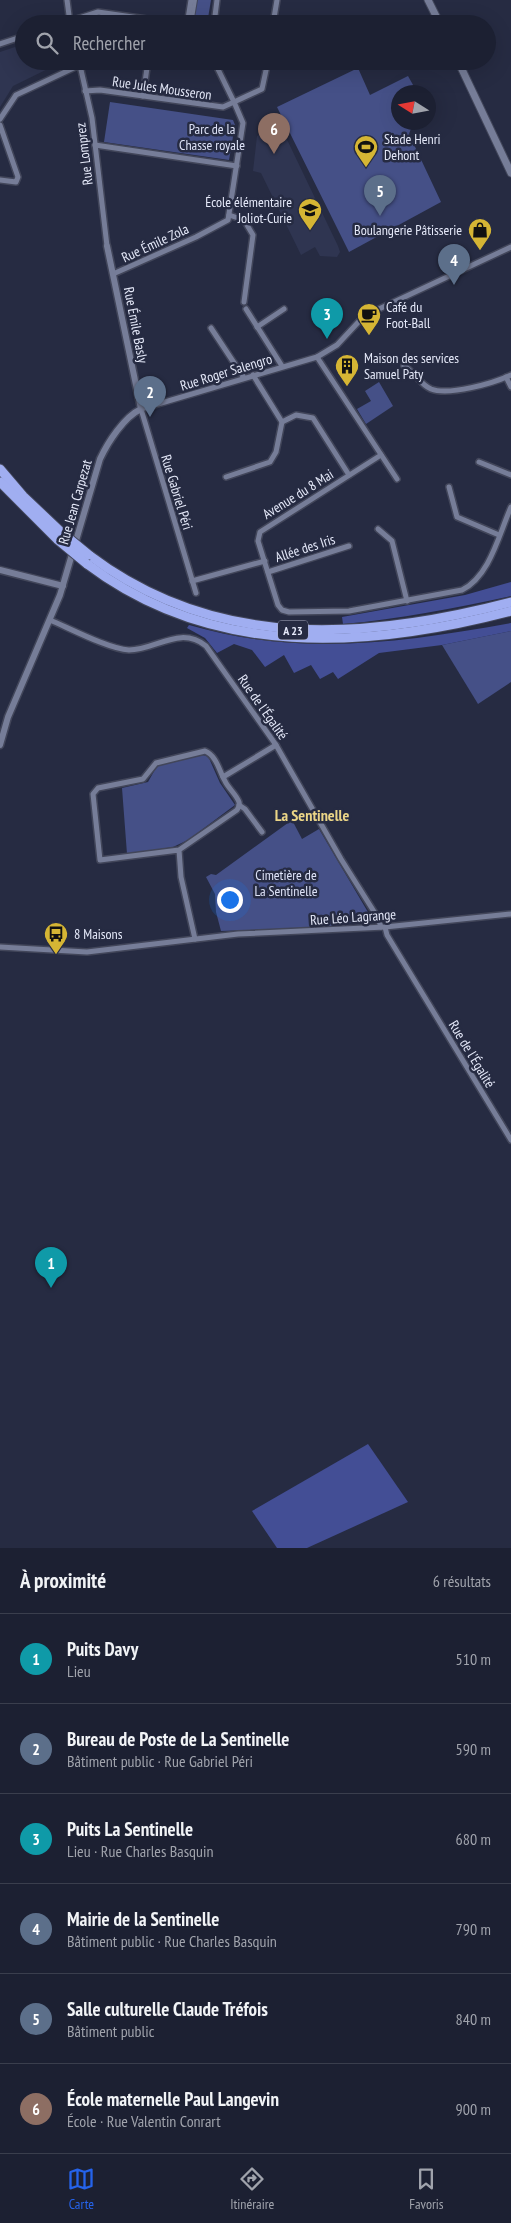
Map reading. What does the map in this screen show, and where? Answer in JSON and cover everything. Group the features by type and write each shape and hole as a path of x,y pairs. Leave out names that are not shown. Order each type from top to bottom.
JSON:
{"highway":[{"name":"A 23","path":"0,469 59,536"},
{"name":"A 23","path":"0,482 59,536 132,593 172,612 209,625 258,635 296,638 352,638 404,633 511,611"},
{"name":"A 23","path":"88,559 140,588 185,608 229,621 277,628 326,630 379,627 448,616 511,602"},
{"path":"463,622 485,622 511,617"}],"main road":[{"path":"428,0 436,15"},
{"path":"433,0 440,15"},
{"path":"462,70 511,173"},
{"path":"467,70 511,163"}],"street":[{"path":"67,0 69,15"},
{"path":"188,15 190,0"},
{"path":"192,15 195,0"},
{"path":"215,15 217,0"},
{"path":"275,15 276,0"},
{"path":"90,15 98,12 115,15"},
{"path":"0,44 15,39"},
{"path":"0,119 17,94 65,70"},
{"name":"Rue Lomprez","path":"80,70 95,145 107,246"},
{"path":"143,96 147,70"},
{"path":"218,70 243,124 229,215 244,220 253,235 244,302"},
{"name":"Rue Jules Mousseron","path":"85,91 97,90 218,107 262,89 266,70"},
{"path":"0,125 17,172 16,182 0,180"},
{"path":"95,145 237,166"},
{"name":"Rue Émile Zola","path":"113,274 223,224 229,215"},
{"name":"Rue Émile Basly","path":"107,246 141,410"},
{"name":"Rue Roger Salengro","path":"141,410 317,357 337,345 364,316 511,247"},
{"path":"246,308 282,366"},
{"path":"257,326 284,309"},
{"path":"211,328 244,378"},
{"path":"317,357 397,479"},
{"path":"404,366 425,385 436,390 467,388 509,376 511,387"},
{"path":"226,477 270,462 276,452 282,422 253,375"},
{"name":"Rue Gabriel Péri","path":"141,410 196,593"},
{"name":"Rue Jean Carpezat","path":"0,745 8,717 63,586 100,459 110,441 134,414 141,410"},
{"path":"282,422 296,415 313,418 349,475"},
{"name":"Avenue du 8 Mai","path":"381,454 260,532 258,541 278,605 286,612 345,612 455,593 470,586 481,574 510,511"},
{"path":"479,462 511,475"},
{"path":"449,486 457,517 499,535"},
{"path":"378,529 392,541 407,601"},
{"name":"Allée des Iris","path":"268,572 348,546"},
{"path":"192,581 265,561"},
{"path":"0,570 63,586"},
{"name":"Rue de l'Égalité","path":"50,620 123,649 138,649 179,637 188,637 201,642 210,650 276,745 341,859 511,1140"},
{"path":"223,777 276,745"},
{"path":"239,805 238,810 178,850 100,860 94,791 98,788 143,779 156,763 203,750 210,753 239,805 245,808 262,832"},
{"path":"178,850 181,874 195,939"},
{"name":"Rue Léo Lagrange","path":"0,948 82,953 243,934 383,927 511,914"}],"shaded area":[{"path":"15,47 15,70 46,70 13,86 0,107 0,52"},
{"path":"280,125 338,246 340,252 337,257 320,256 315,247 301,255 261,173 253,171 257,136"},
{"path":"511,582 511,596 427,613 343,624 342,617 465,595"},
{"path":"511,623 511,631 442,645 379,653 338,679 333,672 320,679 311,665 294,673 284,655 265,667 252,650 234,644 217,653 205,638 187,628 189,625 230,635 270,641 350,644 429,636"},
{"path":"368,1444 408,1502 307,1548 277,1548 252,1511"}],"green space":[{"path":"195,0 211,0 208,15 193,15"},
{"name":"Stade Henri Dehont","path":"354,70 359,70 370,95 408,76 413,85 391,85 391,130 410,130 409,134 441,202 349,252 277,107"},
{"name":"Parc de la Chasse royale","path":"110,102 233,120 235,125 229,160 104,142"},
{"path":"379,382 393,406 366,424 357,409 371,401 365,391"},
{"path":"511,631 511,682 478,704 442,645"},
{"path":"202,755 208,756 220,783 235,805 188,840 173,847 127,854 122,788 148,782 157,766"},
{"name":"Cimetière de La Sentinelle","path":"292,820 302,839 319,829 372,919 328,927 221,931 216,912 215,894 206,877 211,874 216,875"}],"place":[{"name":"École maternelle Paul Langevin","path":"274,154"},
{"name":"Stade Henri Dehont","path":"366,168"},
{"name":"Salle culturelle Claude Tréfois","path":"380,216"},
{"name":"École élémentaire Joliot-Curie","path":"310,231"},
{"name":"Boulangerie Pâtisserie","path":"480,251"},
{"name":"Mairie de la Sentinelle","path":"454,285"},
{"name":"Café du Foot-Ball","path":"369,336"},
{"name":"Puits La Sentinelle","path":"327,339"},
{"name":"Maison des services Samuel Paty","path":"347,387"},
{"name":"Bureau de Poste de La Sentinelle","path":"150,417"},
{"name":"8 Maisons","path":"56,955"},
{"name":"Puits Davy","path":"51,1288"}],"district":[{"name":"La Sentinelle","path":"312,815"}]}
